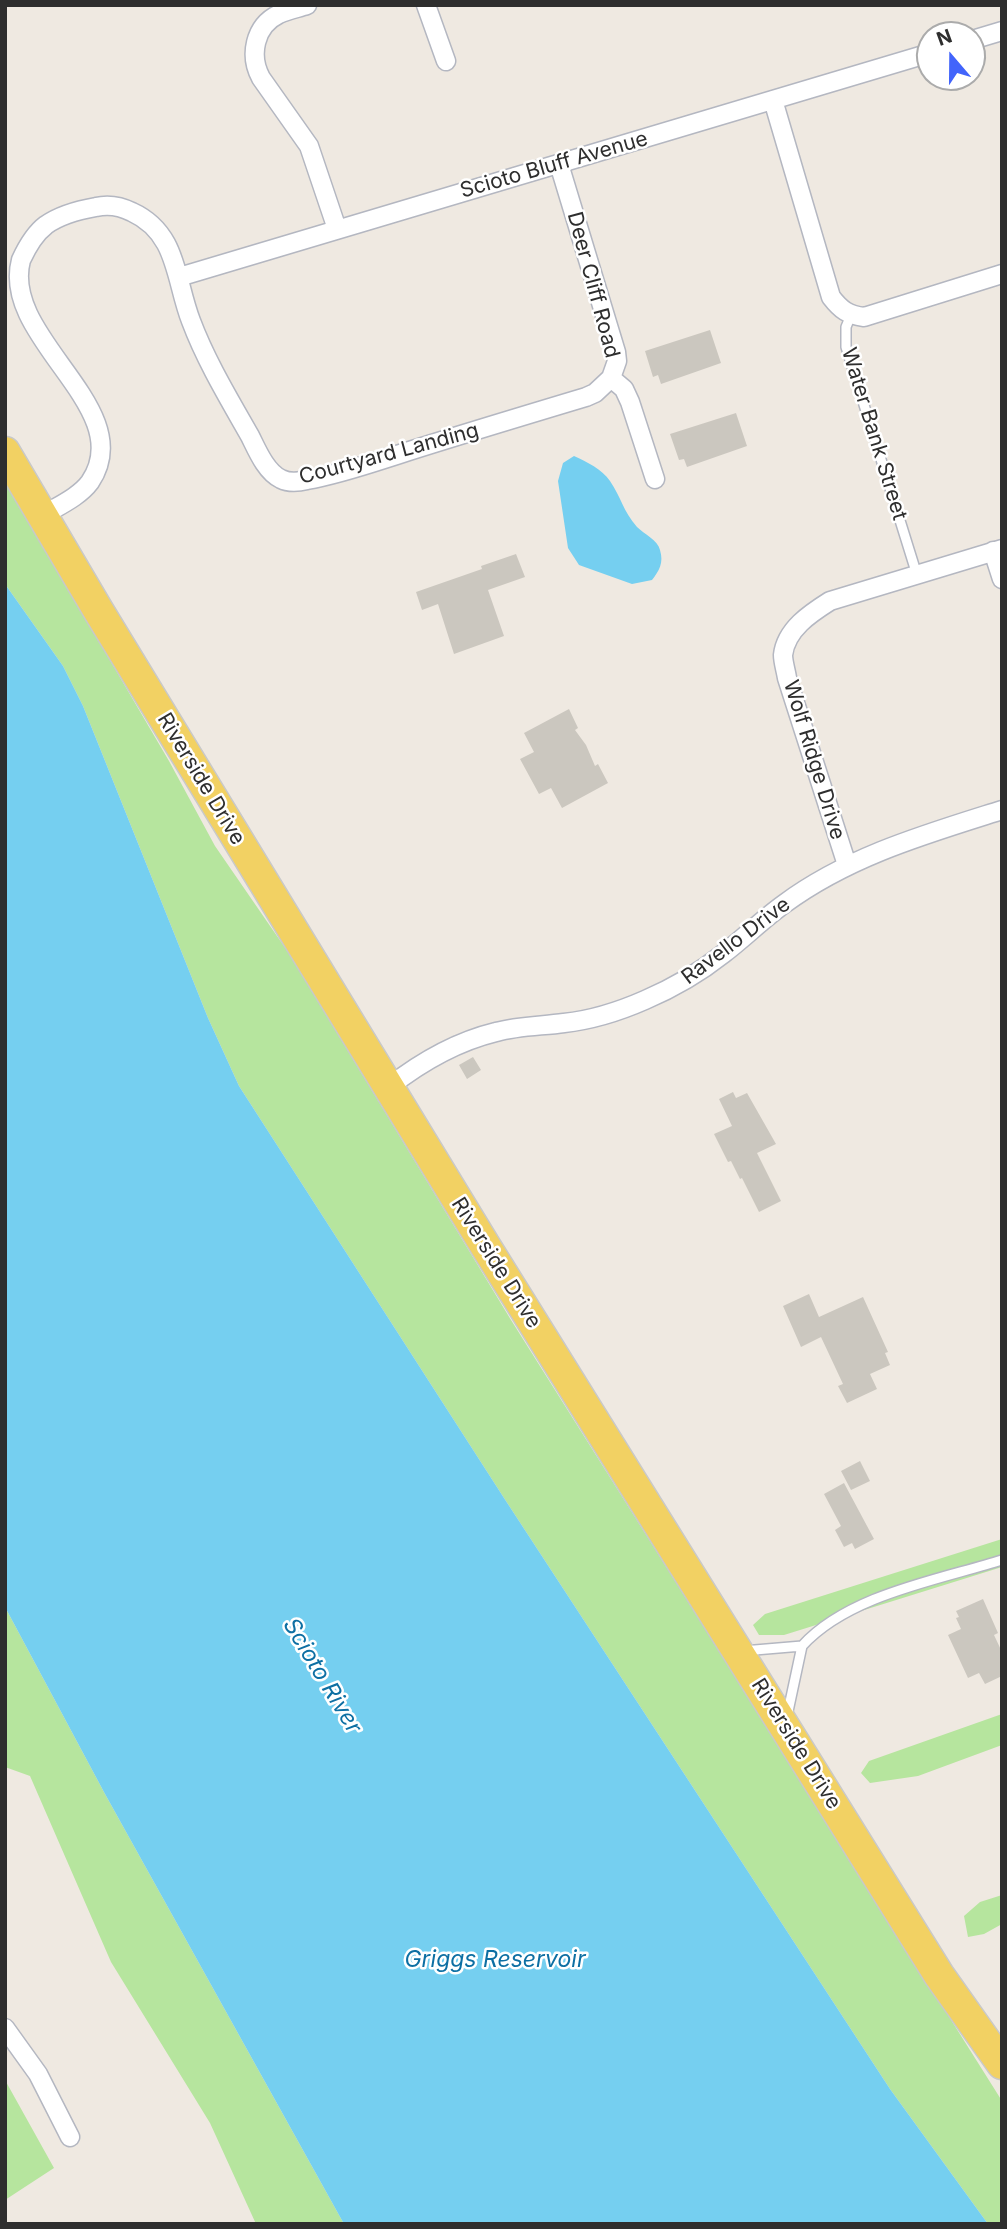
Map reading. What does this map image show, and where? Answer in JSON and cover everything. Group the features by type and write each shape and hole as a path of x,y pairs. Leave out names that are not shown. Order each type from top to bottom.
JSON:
{"main road":[{"name":"Riverside Drive","path":"5,452 388,1087 939,1975 1002,2064"}],"street":[{"path":"307,5 269,21 261,30 255,46 254,60 261,78 309,146 337,229"},
{"path":"426,5 446,61"},
{"name":"Scioto Bluff Avenue","path":"179,277 916,57"},
{"name":"Water Bank Street","path":"773,100 831,297 840,309 850,315"},
{"name":"Deer Cliff Road","path":"559,164 616,352 617,361 611,378 624,389 631,402 655,479"},
{"name":"Courtyard Landing","path":"42,516 82,491 96,470 100,445 94,423 21,313 16,287 18,267 26,248 46,225 64,216 101,206 120,206 144,217 156,227 164,239 179,277 190,319 222,386 263,460 279,479 310,480 586,397 595,393 611,378"},
{"path":"850,315 864,317 1002,275"},
{"path":"997,550 1002,579"},
{"name":"Wolf Ridge Drive","path":"847,865 788,678 783,655 792,633 807,615 830,601 997,550"},
{"name":"Ravello Drive","path":"388,1087 418,1065 473,1039 499,1031 589,1019 673,988 722,955 784,904 847,865 906,840 1002,810"},
{"path":"5,2028 38,2074 70,2137"}],"lane":[{"name":"Water Bank Street","path":"850,315 846,327 846,348 917,575"},
{"path":"785,1728 802,1647 812,1635 850,1609 1002,1560"},
{"path":"738,1651 802,1647"}],"green space":[{"path":"5,481 169,761 215,846 288,952 511,1320 1002,2101 1002,2224 988,2224 890,2089 239,1086 208,1018 83,706 63,666 5,584"},
{"path":"1002,1539 1002,1567 784,1635 759,1635 753,1625 765,1614"},
{"path":"5,1607 105,1794 344,2224 256,2224 210,2123 111,1962 30,1776 5,1767"},
{"path":"1002,1714 1002,1745 918,1776 870,1783 861,1773 869,1761"},
{"path":"1002,1895 1002,1924 984,1934 968,1937 964,1916 980,1902"},
{"path":"5,2080 54,2168 5,2200"}],"water":[{"path":"574,456 594,466 607,477 632,521 659,546 661,563 652,580 632,584 579,565 568,548 558,481 563,463"},
{"name":"Griggs Reservoir","path":"5,584 63,666 83,706 208,1018 239,1086 890,2089 988,2224 344,2224 105,1794 5,1607"}],"building":[{"path":"710,330 721,363 661,384 658,375 653,377 645,351"},
{"path":"736,413 747,446 687,467 684,459 679,460 670,434"},
{"path":"516,554 525,577 488,590 504,636 454,654 438,604 422,610 416,592"},
{"path":"569,709 578,728 575,730 608,783 562,808 551,788 539,794 520,759 534,752 524,733"},
{"path":"473,1057 481,1070 467,1079 459,1065"},
{"path":"733,1092 736,1098 747,1093 776,1144 757,1153 781,1201 759,1212 742,1178 740,1179 731,1161 728,1162 714,1134 732,1126 719,1099"},
{"path":"809,1294 819,1317 863,1297 888,1352 885,1353 890,1365 870,1374 877,1389 847,1403 838,1386 843,1384 821,1337 801,1347 783,1306"},
{"path":"860,1461 870,1481 851,1490 841,1471"},
{"path":"844,1483 874,1539 855,1549 852,1543 844,1547 835,1530 841,1526 824,1494"},
{"path":"983,1599 998,1633 994,1635 1002,1652 1002,1676 985,1684 979,1673 968,1678 948,1635 961,1629 956,1611"}],"water label":[{"name":"Scioto River","path":"322,1676"}]}
